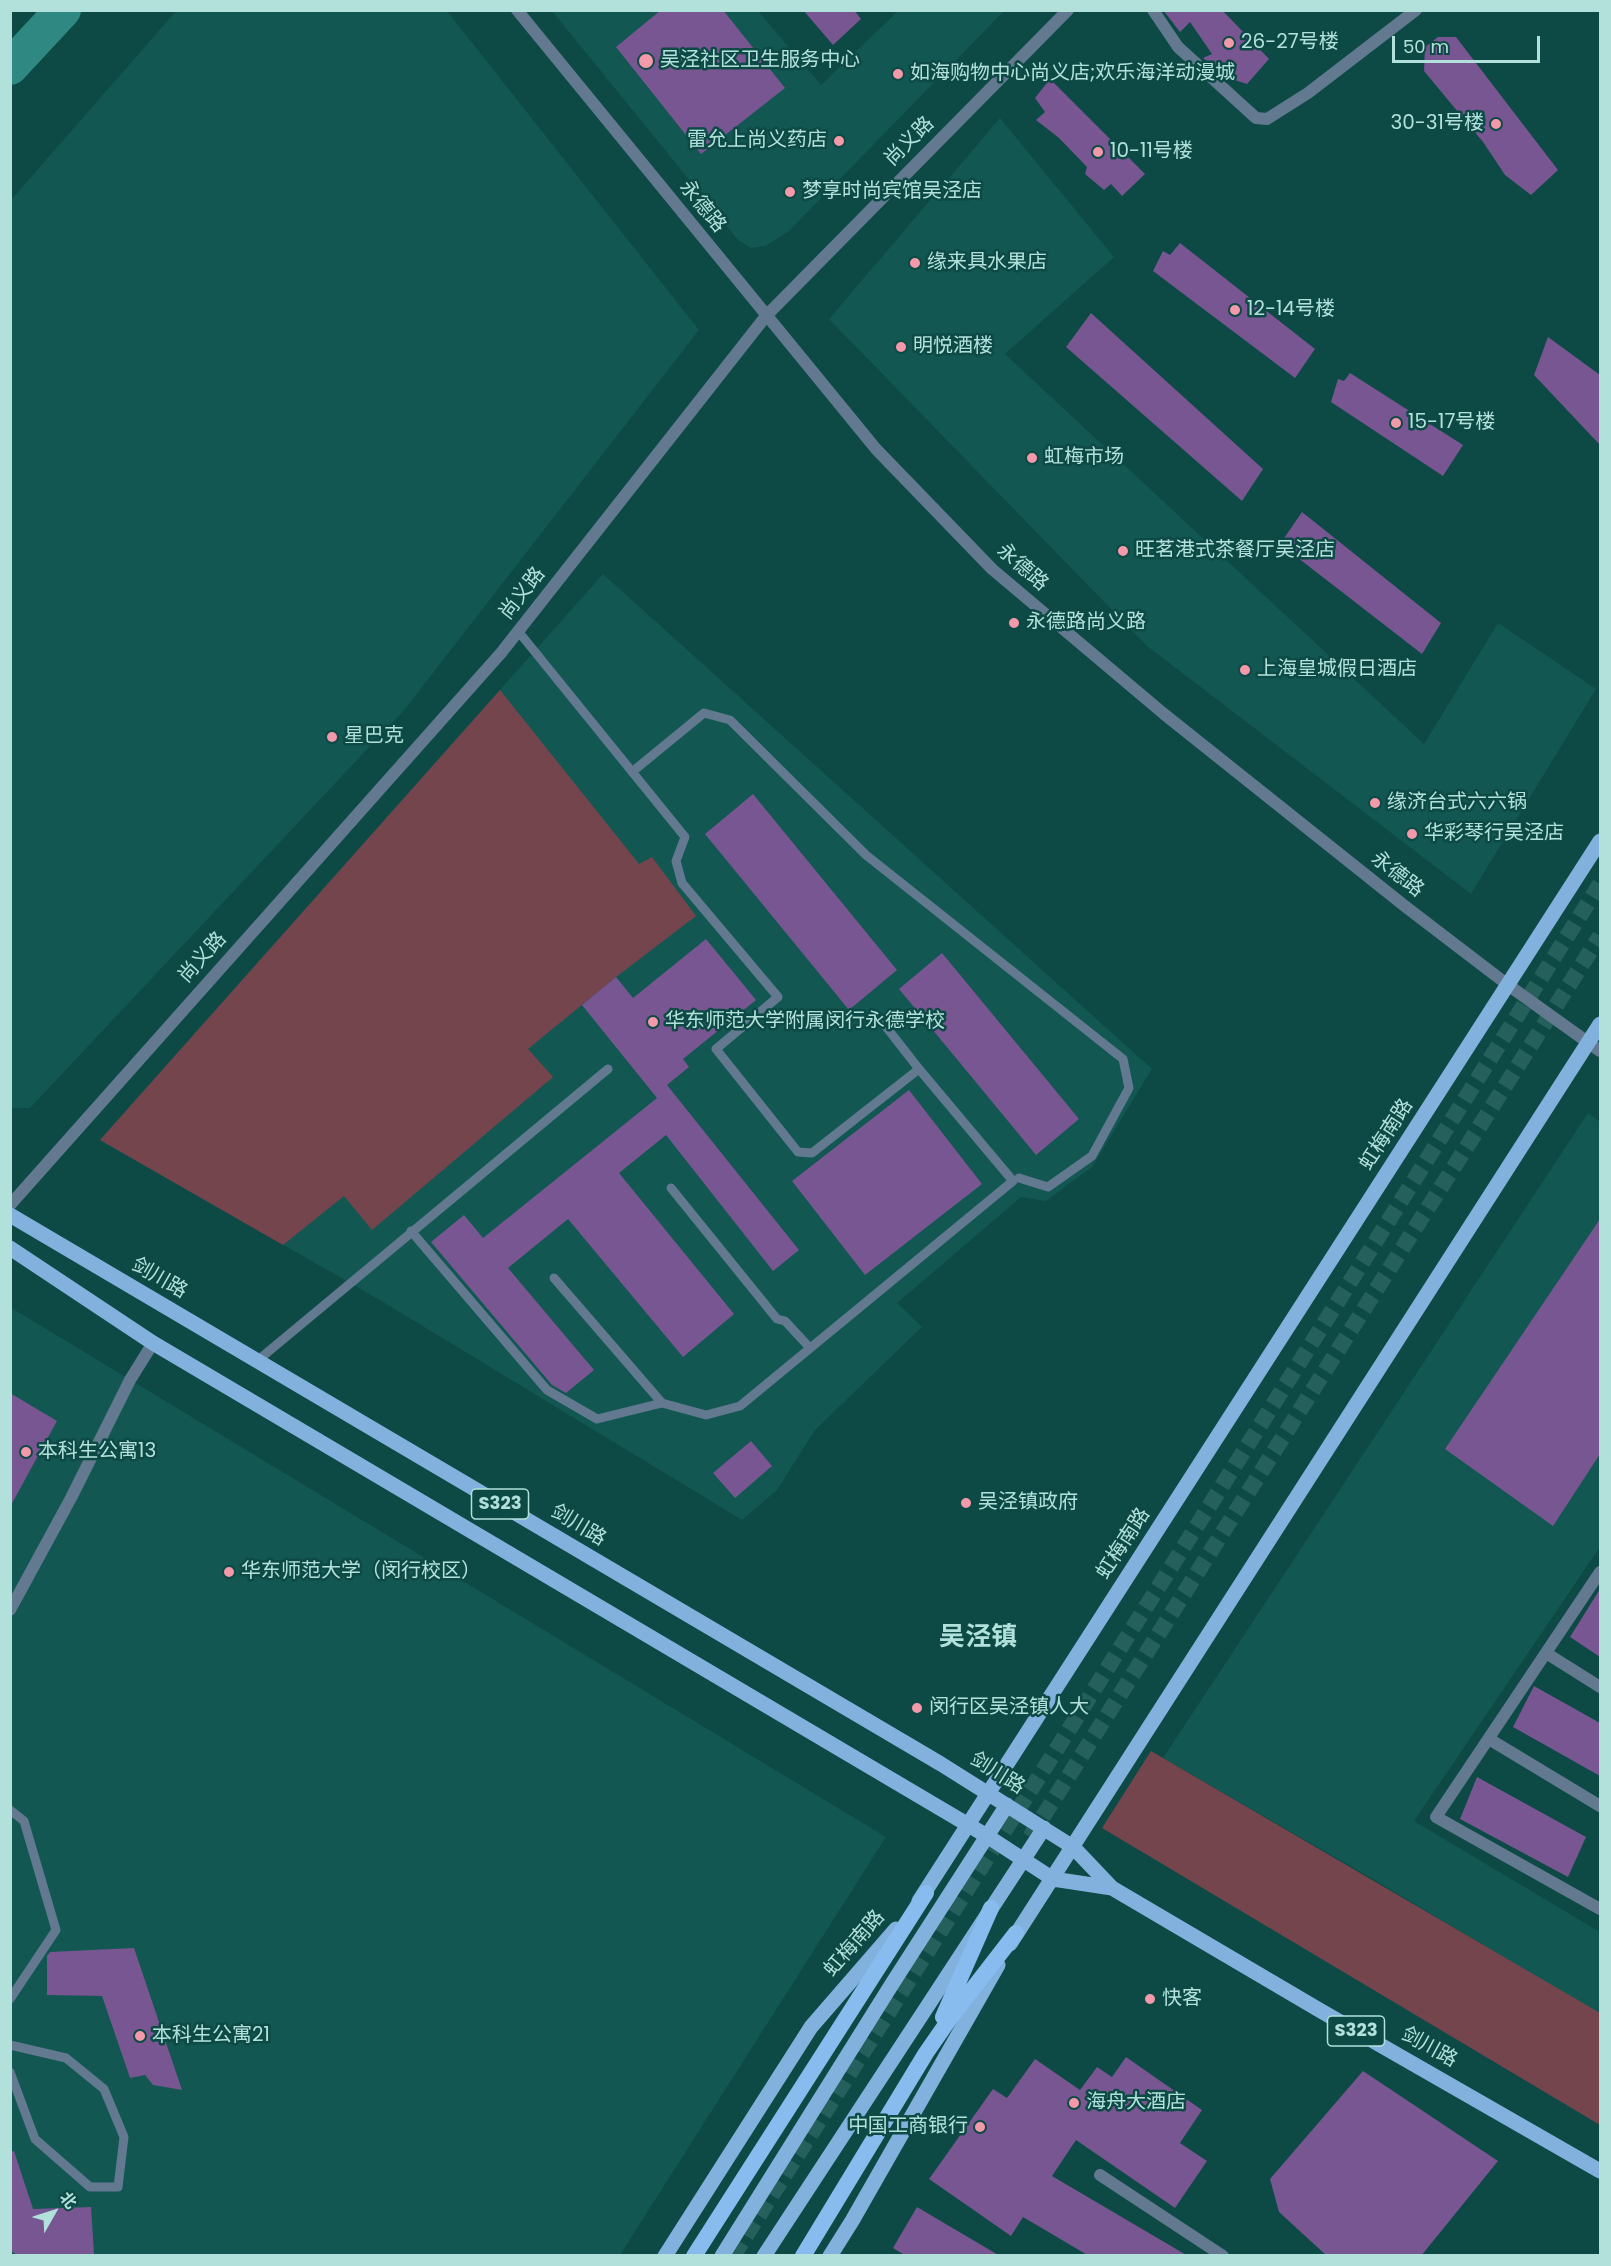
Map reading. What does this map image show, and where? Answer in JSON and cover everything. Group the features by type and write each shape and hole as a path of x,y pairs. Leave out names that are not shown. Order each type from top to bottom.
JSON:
{"highway":[{"path":"694,2256 926,1893"},
{"path":"926,2053 991,1908"},
{"path":"802,2256 926,2053 1016,1933"}],"main road":[{"name":"虹梅南路","path":"665,2256 811,2027 926,1893 1600,841"},
{"path":"830,2256 962,2031 1016,1933 1595,1046 1600,1024"},
{"name":"剑川路","path":"10,1215 989,1794 1073,1847 1112,1888 1600,2171"},
{"name":"剑川路","path":"10,1248 153,1343 699,1664 987,1836 1053,1879 1112,1888"},
{"path":"722,2256 1007,1805"},
{"path":"764,2256 1044,1828"}],"street":[{"name":"永德路","path":"517,10 876,448 992,569 1164,714 1406,907 1508,985 1595,1046"},
{"name":"尚义路","path":"10,1205 493,662 766,316 1068,10"},
{"path":"1153,10 1178,47 1256,118 1267,119 1308,93 1416,10"},
{"path":"10,1611 66,1509 130,1380 153,1343"},
{"path":"1600,1572 1436,1816 1600,1909"},
{"path":"1546,1653 1600,1687"},
{"path":"1489,1739 1600,1806"},
{"path":"1100,2175 1223,2256"}],"lane":[{"path":"518,631 685,837 676,861 682,883 778,997 716,1049 798,1152 812,1153 919,1069"},
{"path":"632,772 705,712 730,720 866,855 1123,1059 1129,1088 1092,1156 1048,1187 1019,1178"},
{"path":"411,1231 547,1390 597,1419 663,1403 706,1415 740,1406 1013,1181 880,1019"},
{"path":"257,1361 608,1069"},
{"path":"671,1188 777,1319 785,1320 810,1348"},
{"path":"554,1278 663,1403"},
{"path":"10,1810 24,1821 56,1930 10,1999"},
{"path":"10,2045 66,2058 104,2089 124,2138 118,2187 90,2187 35,2139 10,2072"}],"shaded area":[{"path":"176,11 447,11 699,330 405,709 30,1108 11,1108 11,200"},
{"path":"552,11 758,11 821,85 898,11 1004,11 788,232 765,246 751,248 738,240"},
{"path":"1000,118 1114,257 1005,354 1424,744 1498,623 1596,689 1471,894 1147,646 829,319"},
{"name":"华东师范大学附属闵行永德学校","path":"603,574 1152,1069 1092,1167 1046,1201 1021,1197 897,1303 922,1327 815,1430 777,1490 742,1520 378,1299 100,1140"},
{"path":"500,690 639,864 652,857 696,916 616,977 528,1049 553,1077 372,1230 344,1196 283,1245 100,1140"},
{"path":"1588,1113 1600,1122 1600,1547 1414,1821 1600,1932 1600,2015 1378,1882 1163,1758"},
{"name":"华东师范大学（闵行校区）","path":"10,1307 886,1837 620,2255 11,2255"},
{"path":"1151,1751 1600,2013 1600,2125 1102,1828"}],"building":[{"name":"吴泾社区卫生服务中心","path":"661,10 723,10 785,88 701,154 616,47"},
{"path":"803,10 854,10 861,19 833,45"},
{"name":"26-27号楼","path":"1163,10 1222,10 1269,59 1247,84 1225,77 1203,58 1212,54 1190,22 1180,32"},
{"name":"30-31号楼","path":"1438,37 1456,37 1558,170 1531,195 1505,175 1483,142 1424,71 1425,47"},
{"name":"10-11号楼","path":"1050,79 1145,174 1122,196 1111,184 1104,190 1085,174 1087,167 1059,138 1036,120 1045,112 1035,98"},
{"name":"12-14号楼","path":"1180,243 1315,349 1295,378 1153,271 1163,251 1170,255"},
{"path":"1091,313 1263,469 1242,501 1066,347"},
{"path":"1548,337 1600,375 1600,445 1534,375"},
{"name":"15-17号楼","path":"1350,373 1463,445 1443,476 1331,402 1338,379 1344,381"},
{"path":"1302,512 1441,623 1422,654 1280,544"},
{"path":"753,794 897,970 849,1010 705,834"},
{"path":"706,939 756,1000 683,1059 689,1067 667,1085 799,1250 773,1271 666,1135 619,1173 734,1314 683,1357 568,1219 508,1268 594,1370 566,1393 552,1385 431,1242 464,1215 483,1238 657,1098 582,1005 616,977 633,998"},
{"path":"942,953 1079,1119 1036,1155 899,989"},
{"path":"909,1090 982,1184 865,1275 792,1181"},
{"path":"1600,1219 1600,1454 1553,1526 1445,1449"},
{"name":"本科生公寓13","path":"10,1393 57,1421 10,1507"},
{"path":"751,1441 772,1466 735,1498 713,1473"},
{"path":"1600,1589 1600,1657 1570,1637"},
{"path":"1534,1686 1600,1723 1600,1776 1513,1727"},
{"path":"1477,1777 1586,1837 1568,1877 1460,1819"},
{"name":"本科生公寓21","path":"134,1948 182,2090 153,2085 145,2075 130,2078 102,1996 47,1995 47,1956 50,1952"},
{"name":"海舟大酒店","path":"1126,2057 1202,2110 1180,2143 1207,2161 1175,2208 1076,2140 1052,2176 1188,2256 1089,2256 1023,2217 1011,2236 929,2179 993,2089 1007,2098 1035,2059 1080,2090 1097,2067 1112,2077"},
{"path":"1363,2071 1498,2161 1421,2256 1327,2256 1279,2212 1270,2179"},
{"path":"14,2151 33,2209 91,2207 94,2254 18,2256 10,2250 10,2152"},
{"path":"917,2207 1000,2256 906,2256 893,2248"}],"waterway":[{"path":"10,67 63,10"}],"tunnel":[{"path":"733,2256 1058,1747 1600,884"},
{"path":"1030,1837 1600,936"}],"place":[{"name":"26-27号楼","path":"1229,43"},
{"name":"吴泾社区卫生服务中心","path":"646,61"},
{"name":"如海购物中心尚义店;欢乐海洋动漫城","path":"898,74"},
{"name":"30-31号楼","path":"1496,124"},
{"name":"雷允上尚义药店","path":"839,141"},
{"name":"10-11号楼","path":"1098,152"},
{"name":"梦享时尚宾馆吴泾店","path":"790,192"},
{"name":"缘来具水果店","path":"915,263"},
{"name":"12-14号楼","path":"1235,310"},
{"name":"明悦酒楼","path":"901,347"},
{"name":"15-17号楼","path":"1396,423"},
{"name":"虹梅市场","path":"1032,458"},
{"name":"旺茗港式茶餐厅吴泾店","path":"1123,551"},
{"name":"永德路尚义路","path":"1014,623"},
{"name":"上海皇城假日酒店","path":"1245,670"},
{"name":"星巴克","path":"332,737"},
{"name":"缘济台式六六锅","path":"1375,803"},
{"name":"华彩琴行吴泾店","path":"1412,834"},
{"name":"华东师范大学附属闵行永德学校","path":"653,1022"},
{"name":"本科生公寓13","path":"26,1452"},
{"name":"吴泾镇政府","path":"966,1503"},
{"name":"华东师范大学（闵行校区）","path":"229,1572"},
{"name":"闵行区吴泾镇人大","path":"917,1708"},
{"name":"快客","path":"1150,1999"},
{"name":"本科生公寓21","path":"140,2036"},
{"name":"海舟大酒店","path":"1074,2103"},
{"name":"中国工商银行","path":"980,2127"}],"district":[{"name":"吴泾镇","path":"978,1638"}]}
